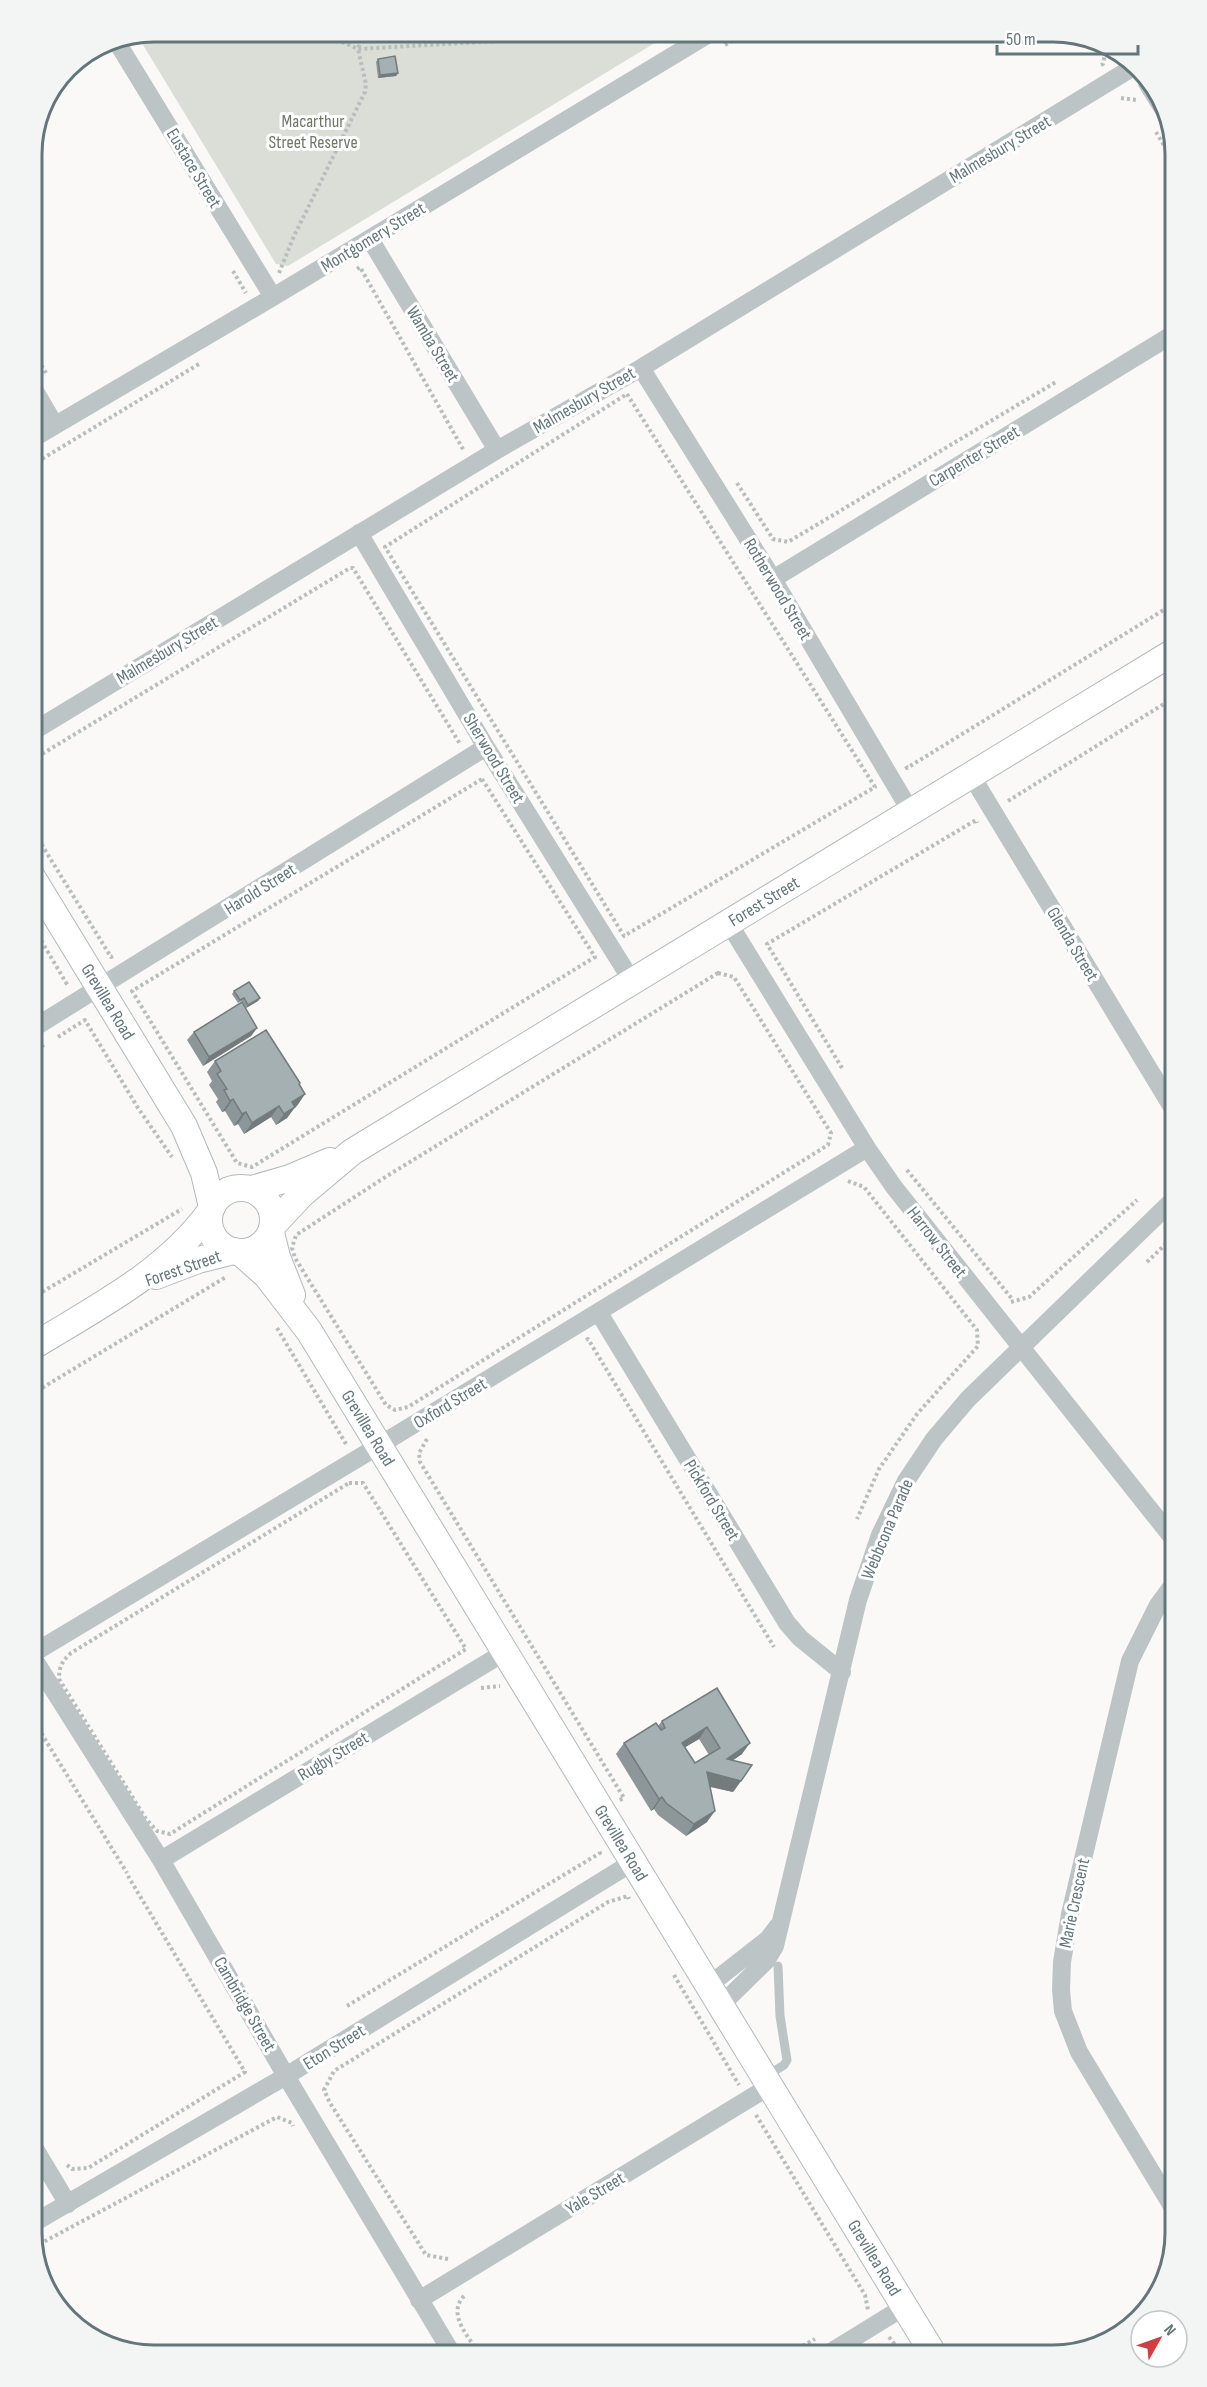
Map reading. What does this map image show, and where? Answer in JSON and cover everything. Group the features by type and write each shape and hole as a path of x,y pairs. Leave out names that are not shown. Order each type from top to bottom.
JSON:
{"street":[{"name":"Montgomery Street","path":"42,433 370,239 689,42"},
{"name":"Eustace Street","path":"120,48 273,297"},
{"name":"Malmesbury Street","path":"42,726 497,450 641,368 1127,71"},
{"name":"Wamba Street","path":"370,239 497,450"},
{"name":"Carpenter Street","path":"773,579 1165,340"},
{"name":"Rotherwood Street","path":"641,368 773,579 911,812"},
{"path":"42,403 55,425"},
{"name":"Sherwood Street","path":"359,533 486,747 632,981"},
{"name":"Forest Street","path":"352,1152 1165,658"},
{"name":"Harold Street","path":"42,1023 486,747"},
{"name":"Glenda Street","path":"971,775 1165,1094"},
{"name":"Grevillea Road","path":"42,893 184,1126 204,1173 204,1208 214,1237 220,1245 264,1248"},
{"name":"Harrow Street","path":"728,922 867,1148 894,1187 1165,1527"},
{"name":"Grevillea Road","path":"184,1126 215,1163 268,1201 272,1210 264,1248 276,1286 309,1331 380,1445 928,2345"},
{"name":"Oxford Street","path":"42,1649 599,1313 867,1148"},
{"path":"204,1208 232,1188 248,1188 290,1178 352,1152"},
{"path":"264,1248 302,1194 352,1152"},
{"name":"Forest Street","path":"42,1341 133,1285 186,1242 204,1208"},
{"name":"Webbcona Parade","path":"714,1996 768,1939 780,1921 867,1571 880,1535 906,1481 934,1439 962,1406 1020,1347 1165,1209"},
{"name":"Forest Street","path":"133,1285 198,1260 264,1248"},
{"name":"Pickford Street","path":"599,1313 787,1623 800,1638 842,1672"},
{"name":"Marie Crescent","path":"1165,1596 1158,1605 1130,1661 1070,1914 1062,1962 1061,1990 1063,2011 1079,2052 1165,2193"},
{"name":"Rugby Street","path":"161,1860 505,1652"},
{"name":"Cambridge Street","path":"42,1671 161,1860 286,2076 447,2345"},
{"name":"Eton Street","path":"42,2218 286,2076 633,1862"},
{"name":"Yale Street","path":"419,2300 748,2100 767,2082"},
{"path":"42,2161 68,2204"},
{"path":"842,2345 904,2307"}],"lane":[{"path":"767,2082 787,2060 780,2016 778,1966"}],"path":[{"path":"342,42 358,49 479,42"},
{"path":"279,273 294,236 366,92 358,49 360,42"},
{"path":"1103,64 1105,55"},
{"path":"360,267 465,450"},
{"path":"42,459 208,359"},
{"path":"773,539 788,542 1063,378"},
{"path":"385,547 627,394 875,788 624,936"},
{"path":"42,754 350,568 353,568 460,745"},
{"path":"907,768 1165,610"},
{"path":"1008,800 1165,705"},
{"path":"482,779 132,991 237,1163 252,1167 595,957"},
{"path":"845,1073 767,944 976,820"},
{"path":"42,845 111,957"},
{"path":"42,942 68,986"},
{"path":"42,1388 225,1277 235,1275 244,1277 264,1248 296,1235 677,997 718,973 734,977 831,1133 828,1145 586,1295"},
{"path":"85,1020 138,1108 176,1163"},
{"path":"900,1162 1013,1300 1029,1297 1137,1200"},
{"path":"848,1181 864,1187 977,1330 978,1346 917,1414 879,1469 857,1519"},
{"path":"42,1293 204,1208"},
{"path":"1147,1262 1165,1245"},
{"path":"264,1248 295,1258 384,1403"},
{"path":"276,1327 347,1444"},
{"path":"588,1339 774,1647"},
{"path":"420,1462 624,1798 602,1810"},
{"path":"363,1483 466,1649"},
{"path":"42,1735 245,2072 88,2168 72,2169 64,2163"},
{"path":"347,2006 600,1853"},
{"path":"426,2254 330,2103 324,2090 334,2071 608,1902 628,1896 634,1906"},
{"path":"670,1968 866,2295 866,2307"},
{"path":"42,2243 277,2116"},
{"path":"461,2299 457,2307 457,2316 474,2345"}],"green space":[{"name":"Macarthur Street Reserve","path":"656,42 288,266 276,264 142,43"}],"building":[{"path":"395,56 398,73 380,75 378,59"},
{"path":"249,982 260,998 248,1005 244,998 240,1000 234,991"},
{"path":"242,1002 257,1028 209,1057 194,1032"},
{"path":"266,1030 305,1094 292,1102 295,1107 284,1114 279,1106 252,1123 246,1112 242,1114 233,1099 230,1101 224,1090 227,1089 217,1074 221,1071 215,1061"},
{"path":"717,1688 750,1743 727,1759 752,1765 741,1781 707,1772 715,1811 694,1824 666,1803 662,1797 659,1799 624,1743 656,1723 661,1730 665,1728 662,1721","holes":["707,1727 720,1748 695,1763 682,1743"]}]}
